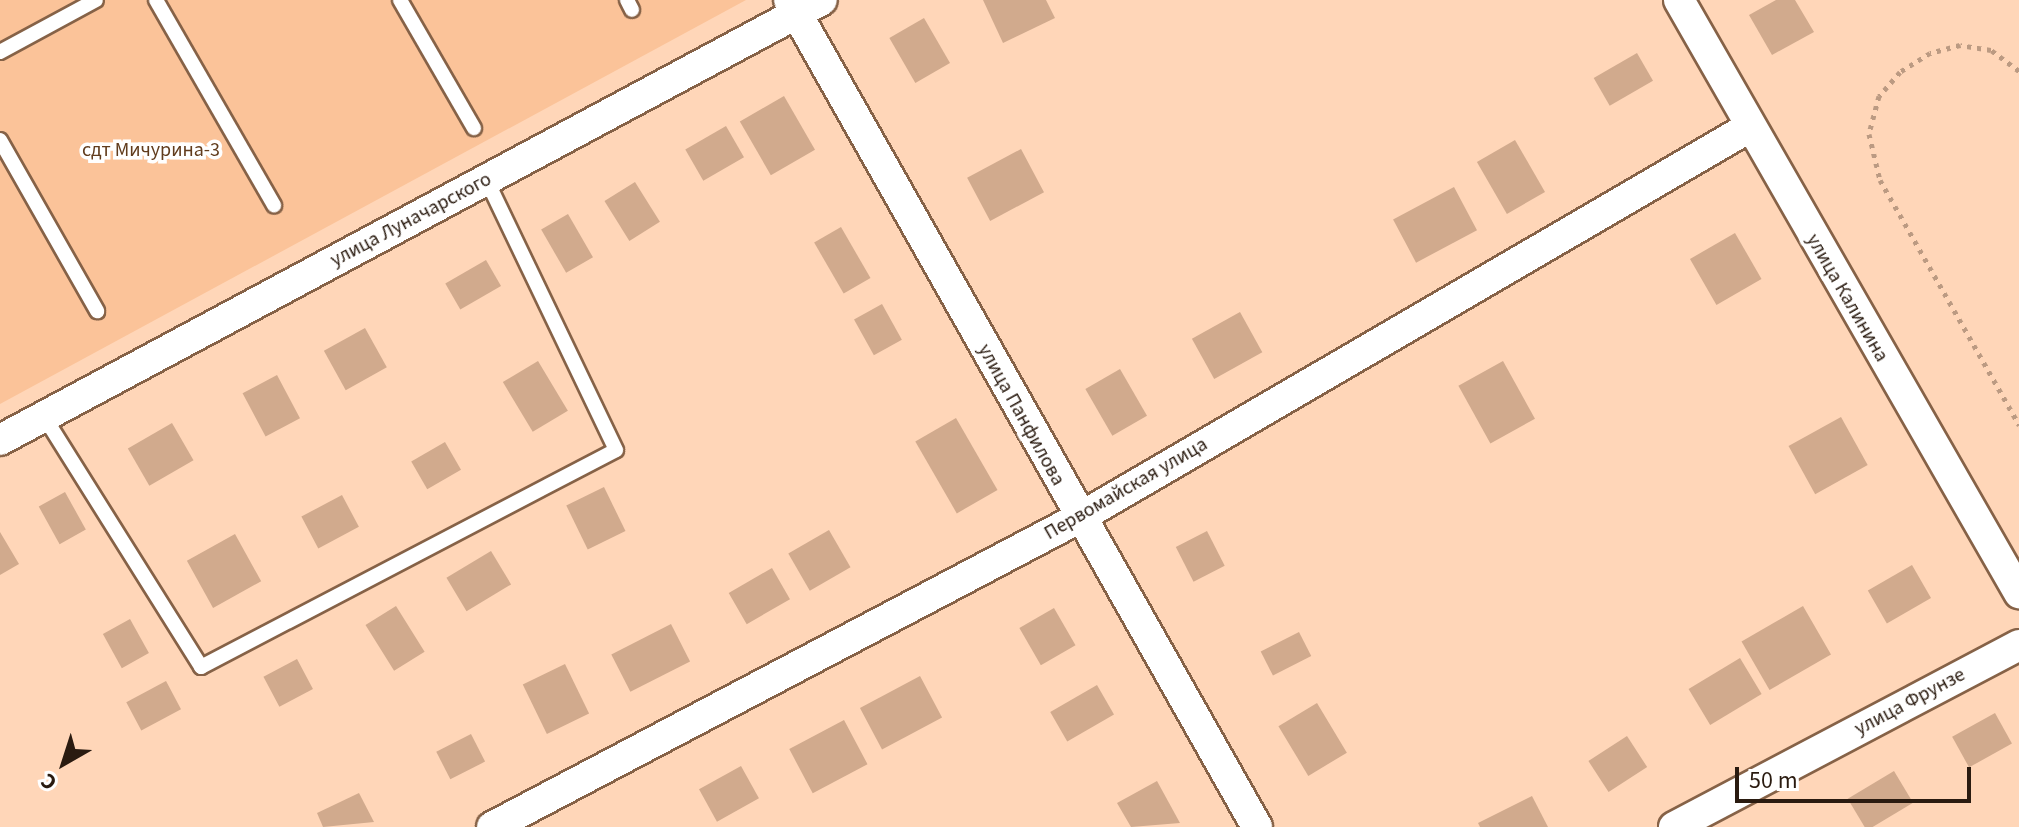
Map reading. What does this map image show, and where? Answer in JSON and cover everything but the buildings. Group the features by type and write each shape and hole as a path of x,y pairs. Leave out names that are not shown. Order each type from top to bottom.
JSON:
{"street":[{"name":"улица Калинина","path":"1679,0 1748,128 2019,593"},
{"name":"улица Луначарского","path":"0,440 803,5"},
{"name":"улица Панфилова","path":"803,5 1079,518 1257,827"},
{"name":"Первомайская улица","path":"492,827 1079,518 1748,128"},
{"name":"улица Фрунзе","path":"1674,827 2019,645"}],"lane":[{"path":"0,52 96,0"},
{"path":"156,0 274,205"},
{"path":"400,0 474,128"},
{"path":"0,140 97,311"},
{"path":"45,418 201,667 616,450 486,179"}],"path":[{"path":"2019,71 1991,50 1960,45 1930,53 1900,72 1879,96 1869,134 1880,180 2019,425"}],"green space":[{"name":"сдт Мичурина-3","path":"0,0 746,0 0,404"}]}
